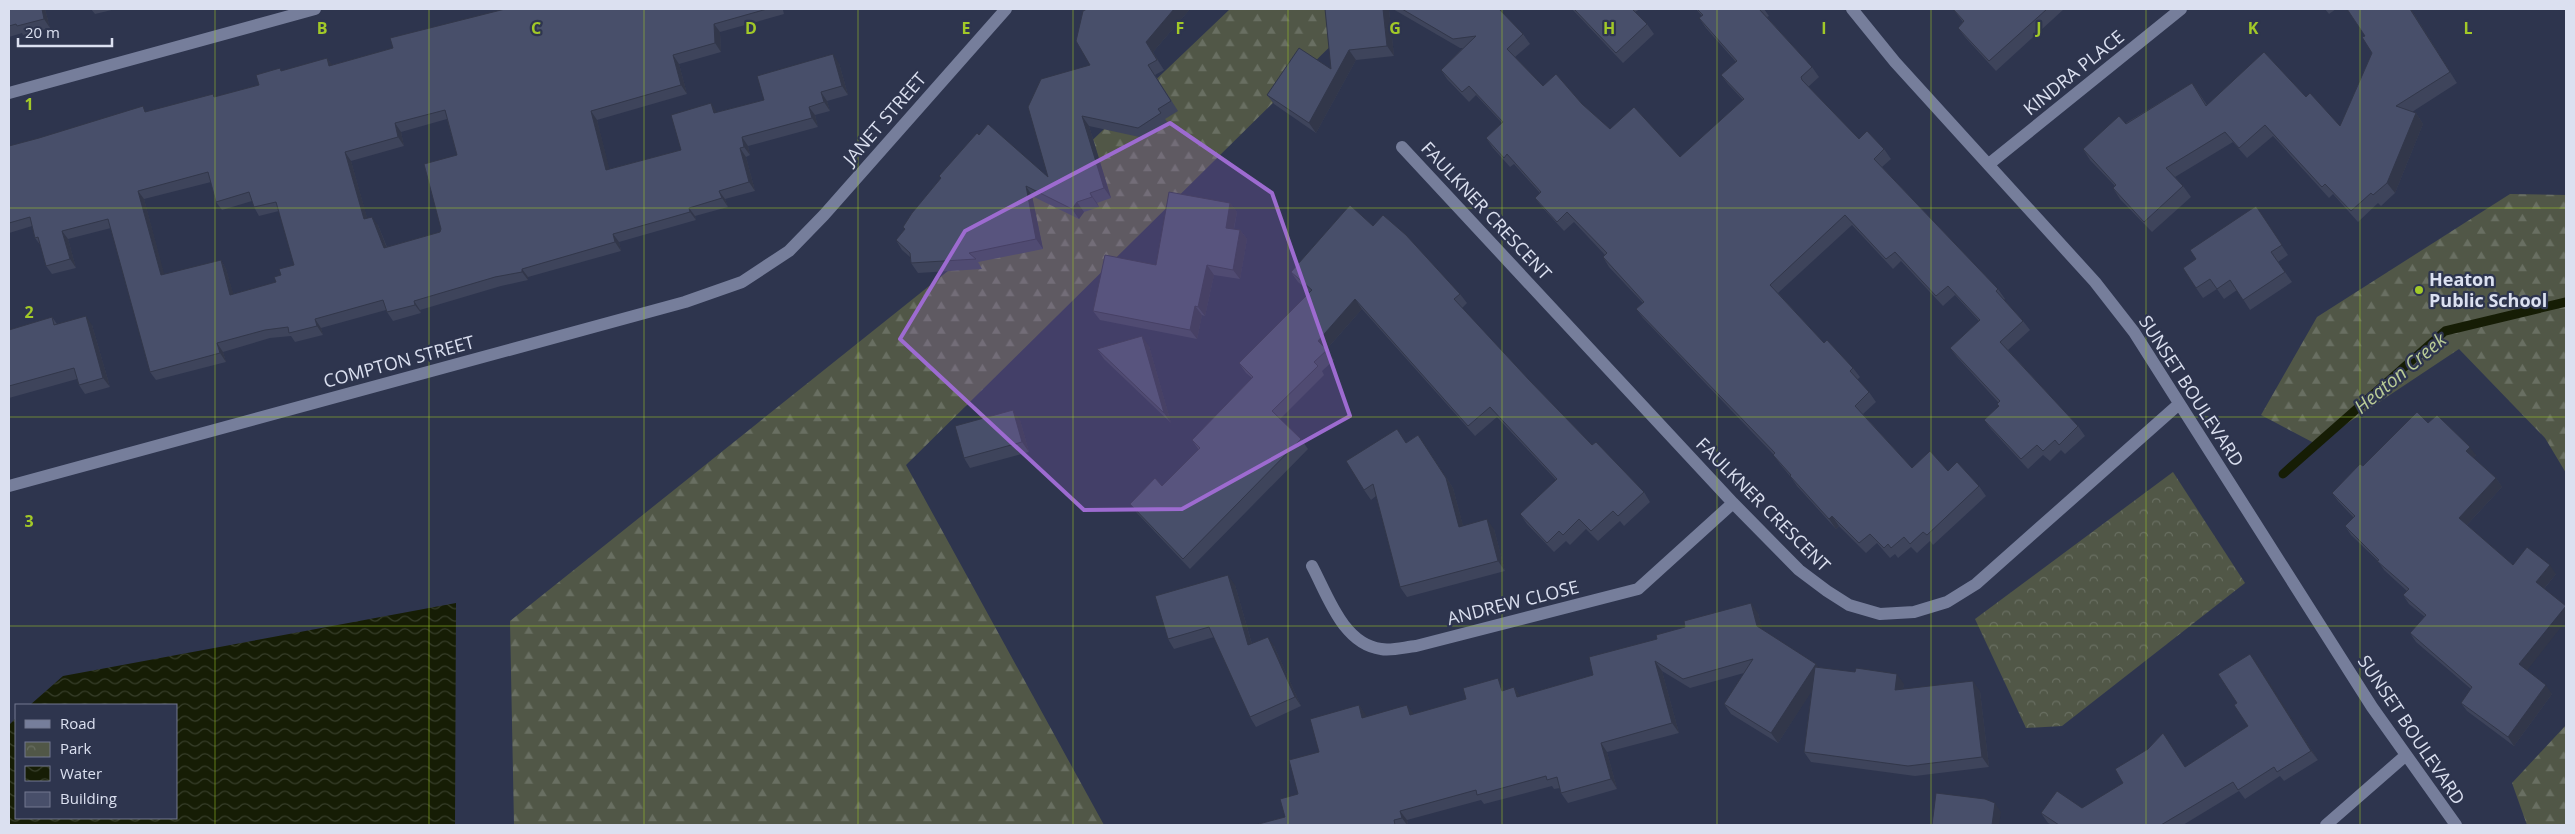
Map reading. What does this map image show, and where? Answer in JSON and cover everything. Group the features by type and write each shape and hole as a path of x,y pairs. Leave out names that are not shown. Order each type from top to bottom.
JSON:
{"street":[{"path":"9,93 316,9"},
{"name":"JANET STREET","path":"789,251 824,215 1006,9"},
{"name":"SUNSET BOULEVARD","path":"1852,9 1895,62 2095,282 2134,332 2405,756 2456,825"},
{"name":"KINDRA PLACE","path":"1989,164 2181,9"},
{"name":"FAULKNER CRESCENT","path":"1402,147 1733,503 1799,570 1842,601 1880,614 1914,612 1947,602 1976,584 2179,404"},
{"name":"COMPTON STREET","path":"9,486 685,302 742,282 789,251"},
{"name":"ANDREW CLOSE","path":"1312,566 1339,616 1356,639 1381,649 1416,646 1638,589 1733,503"},
{"path":"2326,825 2405,756"}],"highlighted area":[{"path":"1170,123 1272,193 1350,416 1182,509 1084,510 900,339 965,231"}],"green space":[{"path":"1230,9 1368,9 906,465 1104,825 514,825 510,621 993,235"},
{"path":"2510,194 2566,195 2566,473 2545,438 2459,349 2316,444 2261,415 2317,317"},
{"path":"2173,472 2245,583 2062,726 2026,728 1975,619"},
{"path":"2566,725 2566,825 2527,825 2512,783"}],"water":[{"path":"456,603 455,825 9,825 9,725 15,719 15,819 178,819 178,704 31,704 63,676"}],"building":[{"path":"9,9 42,9 44,19 17,26 16,24 9,26"},
{"path":"505,9 767,9 714,24 715,43 673,55 681,85 591,111 606,170 681,150 671,115 711,103 714,113 764,100 757,76 833,54 842,86 821,92 824,102 809,107 812,118 742,137 744,147 740,148 749,182 719,191 722,198 689,208 690,212 613,234 615,242 522,269 522,272 495,277 414,301 415,305 387,312 383,300 315,319 317,326 289,333 288,327 265,330 217,343 220,353 150,372 108,219 62,231 70,259 46,266 38,237 35,238 30,217 9,223 9,146 143,106 145,112 213,94 214,97 259,85 256,75 280,68 281,71 327,58 329,66 393,48 390,38","holes":["445,110 457,155 424,164 441,229 440,232 384,248 372,217 364,219 345,152 398,137 395,123","208,172 216,202 249,192 254,207 276,202 294,265 279,269 281,275 274,277 276,282 230,295 221,260 161,275 138,191"]},
{"path":"1087,9 1174,9 1146,42 1157,60 1148,65 1171,101 1158,109 1161,113 1138,128 1082,116 1104,188 1090,193 1092,197 1077,202 1072,209 1026,186 1036,239 969,253 976,259 911,263 910,253 896,240 905,229 903,227 941,178 939,176 977,133 979,135 988,124 1048,177 1028,107 1041,79 1090,65 1076,41 1083,11"},
{"path":"1325,9 1383,9 1387,46 1349,50 1309,123 1267,95 1299,48 1331,69"},
{"path":"1402,9 1499,9 1523,34 1507,49 1543,86 1556,74 1582,104 1610,129 1634,107 1680,157 1744,99 1721,75 1737,61 1699,18 1703,15 1697,9 1759,9 1812,67 1801,77 1802,80 1859,139 1867,131 1884,149 1874,159 1998,289 1996,291 2023,321 2000,342 2078,426 2059,445 2055,440 2043,451 2037,445 2021,459 1984,420 1999,406 1997,404 2000,401 1950,348 1980,320 1948,286 1936,296 1895,252 1886,259 1845,215 1770,285 1824,343 1827,340 1853,368 1850,371 1869,392 1855,406 1912,468 1930,451 1948,471 1957,462 1979,486 1927,535 1923,532 1910,544 1904,537 1891,548 1888,544 1884,548 1870,534 1859,543 1832,516 1829,519 1790,476 1773,455 1775,453 1636,309 1644,302 1603,257 1607,253 1567,212 1557,222 1535,198 1541,192 1507,154 1504,158 1486,138 1503,122 1469,86 1462,92 1441,70 1476,36 1453,39"},
{"path":"1574,9 1632,9 1647,24 1616,53"},
{"path":"1953,9 2047,9 1989,61 1958,28 1964,21"},
{"path":"2347,9 2410,9 2450,72 2396,106 2416,113 2387,183 2373,195 2371,193 2351,211 2325,184 2322,187 2265,125 2239,148 2225,132 2166,168 2183,186 2144,222 2113,188 2116,185 2083,149 2119,116 2126,124 2192,83 2206,106 2264,52 2306,97 2310,93 2340,126 2372,53 2362,37 2365,36"},
{"path":"1169,192 1230,203 1226,228 1240,230 1233,270 1207,265 1198,307 1195,306 1190,330 1093,311 1105,255 1156,265"},
{"path":"1350,205 1373,226 1383,215 1406,235 1460,294 1454,299 1592,445 1596,442 1644,492 1618,516 1613,511 1591,531 1579,519 1563,535 1559,531 1547,543 1520,514 1557,479 1490,407 1468,426 1355,299 1318,341 1327,350 1314,362 1318,366 1272,411 1301,439 1183,559 1130,504 1155,478 1162,486 1200,448 1192,440 1253,377 1239,363 1312,290 1291,272"},
{"path":"2256,206 2282,245 2271,252 2285,272 2243,300 2230,280 2217,289 2210,279 2196,288 2183,268 2196,259 2190,250"},
{"path":"86,316 103,378 79,385 74,368 9,386 9,330 52,317 54,325"},
{"path":"1142,336 1164,413 1097,349"},
{"path":"1013,410 1022,442 964,458 955,426"},
{"path":"2417,412 2428,423 2437,415 2470,447 2466,451 2496,478 2459,518 2513,565 2527,547 2550,565 2536,582 2566,606 2519,664 2546,685 2508,737 2461,703 2472,687 2410,633 2426,615 2403,595 2409,589 2377,561 2379,560 2345,526 2355,516 2332,493 2360,464 2363,466"},
{"path":"1397,429 1406,443 1418,435 1446,478 1459,527 1487,519 1498,561 1400,587 1373,484 1364,490 1346,461"},
{"path":"1228,575 1248,645 1268,637 1295,697 1250,717 1209,627 1168,639 1155,596"},
{"path":"1751,603 1757,626 1816,664 1771,733 1724,704 1753,659 1683,679 1655,661 1672,723 1601,743 1611,779 1561,793 1557,777 1547,780 1546,776 1477,795 1476,790 1400,811 1402,818 1394,820 1395,825 1255,825 1285,817 1280,799 1298,794 1289,760 1319,752 1310,719 1359,705 1362,718 1407,705 1410,715 1466,699 1463,688 1498,678 1502,691 1514,687 1517,697 1593,675 1589,657 1657,639 1656,635 1685,627 1684,621"},
{"path":"2250,654 2311,751 2277,772 2274,767 2238,790 2233,782 2161,825 2059,825 2041,813 2057,791 2082,808 2123,783 2115,769 2148,749 2163,733 2185,767 2248,726 2234,705 2237,703 2218,674"},
{"path":"1815,667 1855,672 1856,668 1897,674 1895,690 1973,681 1982,757 1908,766 1804,752"},
{"path":"1936,793 1985,799 1995,803 1992,825 1932,825"}],"waterway":[{"name":"Heaton Creek","path":"2283,474 2445,331 2566,302"}],"place":[{"name":"Heaton Public School","path":"2419,290"}]}
